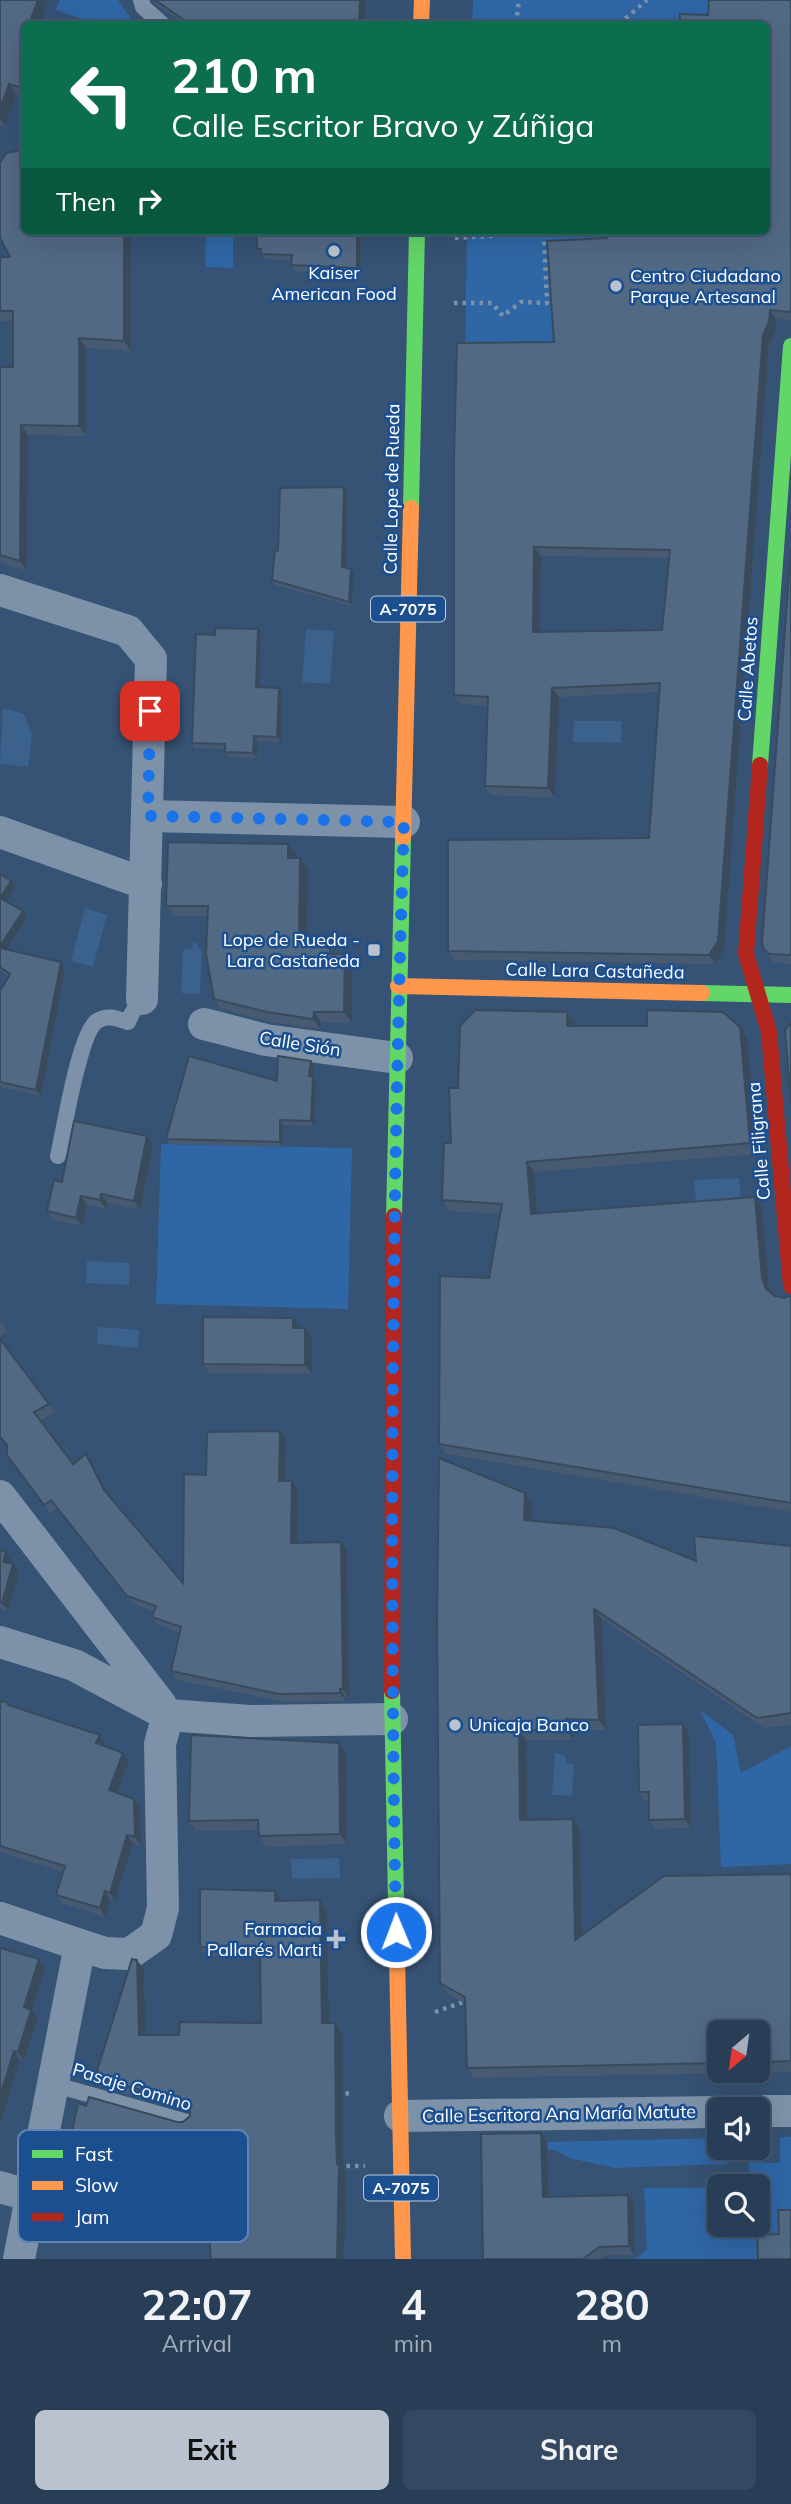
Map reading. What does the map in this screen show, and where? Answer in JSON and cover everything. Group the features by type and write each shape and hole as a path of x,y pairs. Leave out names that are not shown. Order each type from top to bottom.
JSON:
{"main road":[{"path":"421,21 422,0"},
{"name":"Calle Lope de Rueda","path":"403,2259 391,1719 398,986 417,235"},
{"name":"Calle Abetos","path":"758,994 746,954 791,346"},
{"name":"Calle Lara Castañeda","path":"398,986 791,995"},
{"name":"Calle Filigrana","path":"758,994 769,1032 791,1286"}],"street":[{"path":"0,590 128,631 151,659 142,999"},
{"path":"148,816 404,822"},
{"path":"0,832 146,884"},
{"name":"Calle Sión","path":"204,1024 265,1040 397,1058"},
{"path":"0,1496 168,1715"},
{"path":"0,1642 74,1665 168,1715 250,1721 391,1719"},
{"path":"0,1918 105,1952 128,1954 156,1935 163,1908 160,1745 168,1715"},
{"path":"43,2130 80,1945"},
{"path":"770,2112 791,2111"},
{"name":"Calle Escritora Ana María Matute","path":"400,2116 707,2112"},
{"path":"0,2187 18,2192"}],"lane":[{"path":"141,0 143,7 159,21"},
{"path":"58,1156 84,1039 96,1021 112,1017 128,1023 142,999"},
{"name":"Pasaje Comino","path":"52,2084 187,2122"}],"path":[{"path":"516,21 519,0"},
{"path":"622,21 647,0"},
{"path":"456,238 492,235"},
{"path":"454,303 492,303 503,316 521,302 547,303 544,235"},
{"path":"398,2015 431,2013 474,1997"},
{"path":"328,2094 354,2093"},
{"path":"330,2166 400,2167"}],"shaded area":[{"path":"60,0 118,0 133,21 88,21 56,10"},
{"path":"473,0 716,0 714,21 472,21"},
{"path":"206,235 233,235 233,268 205,267"},
{"path":"467,235 700,235 692,353 465,352"},
{"path":"306,629 334,631 330,684 302,682"},
{"path":"3,708 24,714 32,735 28,767 0,764"},
{"path":"574,721 622,721 621,743 573,742"},
{"path":"85,908 107,915 93,967 71,961"},
{"path":"193,942 197,943 198,949 202,951 200,994 181,993 183,950 193,948"},
{"path":"161,1144 352,1148 348,1309 156,1304"},
{"path":"739,1178 741,1199 696,1203 694,1180"},
{"path":"87,1261 130,1263 129,1285 86,1283"},
{"path":"98,1327 139,1330 138,1348 97,1344"},
{"path":"700,1710 733,1735 741,1773 791,1746 791,1864 721,1867 716,1743"},
{"path":"555,1753 564,1755 567,1763 574,1765 572,1796 552,1795"},
{"path":"339,1858 340,1878 292,1879 291,1859"},
{"path":"780,2137 791,2137 791,2223 766,2259 635,2259 647,2250 644,2188 707,2188 707,2237 770,2237 770,2174 748,2174 749,2162 780,2163"},
{"path":"707,2138 707,2160 727,2160 727,2164 615,2168 569,2158 556,2150 548,2150 547,2142"}],"building":[{"path":"0,0 38,0 30,21 21,21 21,87 9,84 0,109"},
{"path":"155,0 360,0 359,21 186,21"},
{"path":"709,0 791,0 791,312 770,310 769,322 763,335 718,941 709,955 448,951 448,840 649,838 660,683 552,688 548,788 485,786 488,697 454,695 457,343 554,342 547,241 607,238 607,235 770,235 770,21 680,21 680,14 708,15","holes":["534,547 670,550 662,630 533,632"]},
{"path":"21,150 21,235 124,235 124,341 79,338 79,426 21,425 20,561 0,555 0,367 13,367 13,311 0,311 0,257 10,257 0,238 0,163 6,153"},
{"path":"257,235 357,235 357,268 291,265 292,255 261,254 261,249 257,249"},
{"path":"344,487 342,567 351,569 349,602 272,580 275,550 278,551 280,488"},
{"path":"791,547 791,955 769,954 762,943"},
{"path":"215,628 258,629 256,687 279,688 277,737 254,736 253,753 225,752 225,744 192,743 196,634 215,635"},
{"path":"168,842 288,844 288,858 300,858 299,935 330,949 330,954 345,954 344,1012 314,1012 313,1019 267,1012 214,999 206,954 208,906 166,906"},
{"path":"0,874 11,881 0,898"},
{"path":"0,898 23,911 0,946"},
{"path":"0,948 61,962 36,1090 0,1082 0,988 10,974 0,967"},
{"path":"475,1010 567,1012 567,1026 647,1026 647,1010 723,1012 740,1027 750,1143 527,1162 531,1214 755,1197 762,1278 766,1289 775,1296 785,1298 791,1295 791,1503 439,1444 440,1276 489,1278 502,1204 442,1200 444,1143 451,1143 449,1088 458,1088 460,1026"},
{"path":"791,1023 791,1105 785,1030"},
{"path":"189,1056 277,1081 278,1056 311,1061 311,1121 280,1120 280,1142 166,1139"},
{"path":"74,1121 147,1136 134,1201 101,1194 100,1200 81,1196 76,1218 47,1211 54,1180 62,1182"},
{"path":"203,1317 293,1318 293,1328 305,1328 305,1365 203,1364"},
{"path":"0,1339 49,1404 34,1412 73,1464 86,1454 104,1490 183,1583 184,1474 206,1475 207,1432 280,1431 279,1481 292,1481 291,1543 341,1542 343,1689 340,1689 340,1693 279,1694 171,1671 181,1627 152,1617 156,1606 127,1596 51,1500 44,1505 7,1455 7,1445 0,1437"},
{"path":"439,1458 525,1493 524,1520 614,1528 696,1561 694,1536 791,1546 791,1713 757,1718 594,1609 599,1720 566,1719 566,1730 519,1730 520,1820 573,1819 575,1940 664,1876 791,1874 791,2061 770,2062 770,2020 707,2020 707,2063 467,2068 465,1997 440,1983 437,1622"},
{"path":"0,1550 6,1552 3,1562 13,1564 2,1603 0,1602"},
{"path":"0,1701 100,1735 96,1743 123,1753 109,1790 134,1799 135,1837 127,1835 110,1893 105,1891 100,1908 56,1895 65,1866 0,1846"},
{"path":"683,1724 685,1819 649,1820 649,1792 639,1792 638,1725"},
{"path":"191,1735 339,1743 340,1834 259,1836 258,1820 189,1821"},
{"path":"200,1889 275,1891 275,1901 320,1900 322,2023 335,2023 336,2136 339,2164 337,2259 211,2259 210,2242 248,2242 248,2130 73,2130 78,2103 86,2106 89,2097 177,2122 183,2122 190,2116 190,2109 183,2102 95,2077 132,1959 137,1960 139,2035 179,2035 180,2022 261,2023 260,1948 200,1947"},
{"path":"0,1948 39,1959 24,2007 31,2010 0,2096"},
{"path":"541,2133 543,2197 628,2195 629,2246 599,2247 583,2259 483,2259 481,2134"},
{"path":"778,2210 791,2210 791,2259 758,2259 757,2237 779,2234"}],"traffic: fast":[{"path":"411,508 417,235"},
{"path":"760,765 791,346"},
{"path":"394,1216 403,838"},
{"path":"702,993 791,995"},
{"path":"392,1691 397,1954"}],"traffic: slow":[{"path":"421,21 422,0"},
{"path":"403,838 411,508"},
{"path":"398,986 702,993"},
{"path":"397,1954 403,2259"}],"traffic: jam":[{"path":"760,765 746,954 769,1032 791,1286"},
{"path":"392,1691 394,1216"}],"place":[{"name":"Kaiser American Food","path":"334,251"},
{"name":"Centro Ciudadano Parque Artesanal","path":"616,286"},
{"name":"Lope de Rueda - Lara Castañeda","path":"374,950"},
{"name":"Unicaja Banco","path":"455,1725"},
{"name":"Farmacia Pallarés Marti","path":"336,1939"}],"route":[{"path":"150,711 148,816 404,822 394,1236 391,1719 396,1932"}]}
